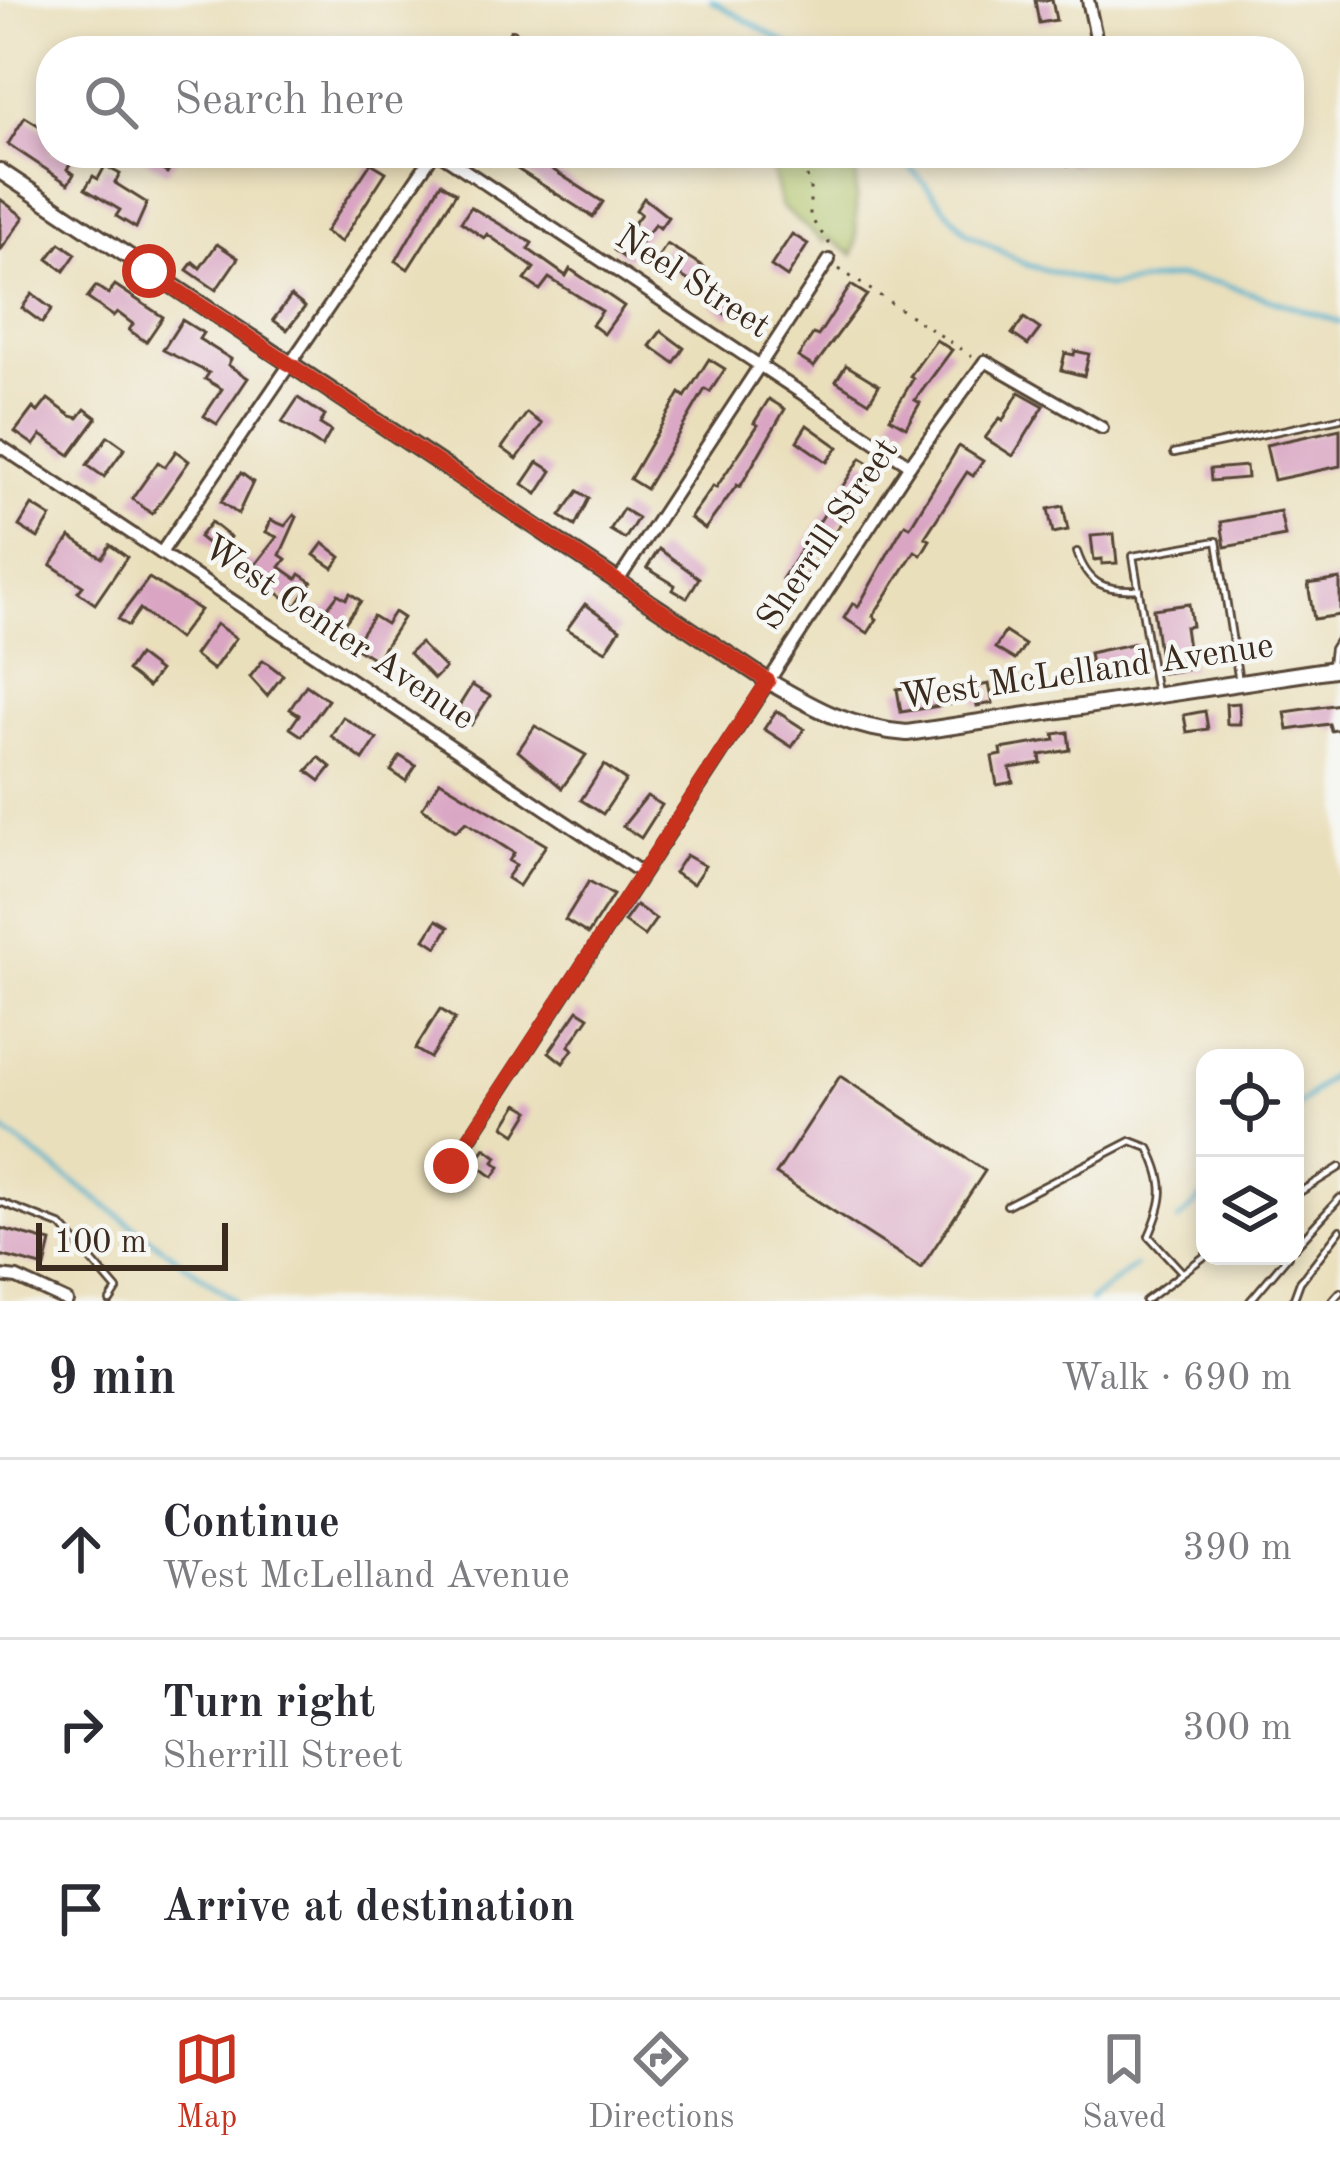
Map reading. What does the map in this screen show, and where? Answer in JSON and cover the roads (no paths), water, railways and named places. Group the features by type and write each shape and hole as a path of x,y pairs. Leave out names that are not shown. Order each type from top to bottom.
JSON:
{"street":[{"path":"1088,0 1096,36"},
{"path":"161,553 426,168"},
{"name":"Neel Street","path":"460,168 910,465"},
{"name":"West McLelland Avenue","path":"0,171 768,681 835,719 870,730 907,733 1336,668"},
{"path":"618,581 828,260"},
{"name":"Sherrill Street","path":"451,1166 910,465 985,361 1102,428"},
{"name":"West Center Avenue","path":"0,446 642,873"},
{"path":"0,1276 16,1278 67,1301"}],"lane":[{"path":"1174,453 1340,418"},
{"path":"1156,695 1133,556 1217,541 1239,682"},
{"path":"1077,552 1084,572 1098,585 1139,589"},
{"path":"1336,668 1333,649 1340,638"},
{"path":"1007,1205 1131,1141 1149,1148 1163,1176 1161,1209 1149,1236 1182,1272"},
{"path":"1304,1189 1340,1167"},
{"path":"1304,1237 1340,1198"},
{"path":"0,1202 62,1226 117,1290 110,1301"},
{"path":"1293,1301 1300,1282 1340,1230"},
{"path":"1145,1301 1196,1262"},
{"path":"1250,1301 1280,1265"},
{"path":"1332,1301 1340,1292"}],"waterway":[{"path":"711,0 773,36"},
{"path":"911,168 967,233 1027,265 1108,287 1177,277 1220,283 1340,322"},
{"path":"1304,1101 1340,1067"},
{"path":"0,1128 235,1301"},
{"path":"1178,1221 1196,1204"},
{"path":"1090,1301 1135,1266"}]}
